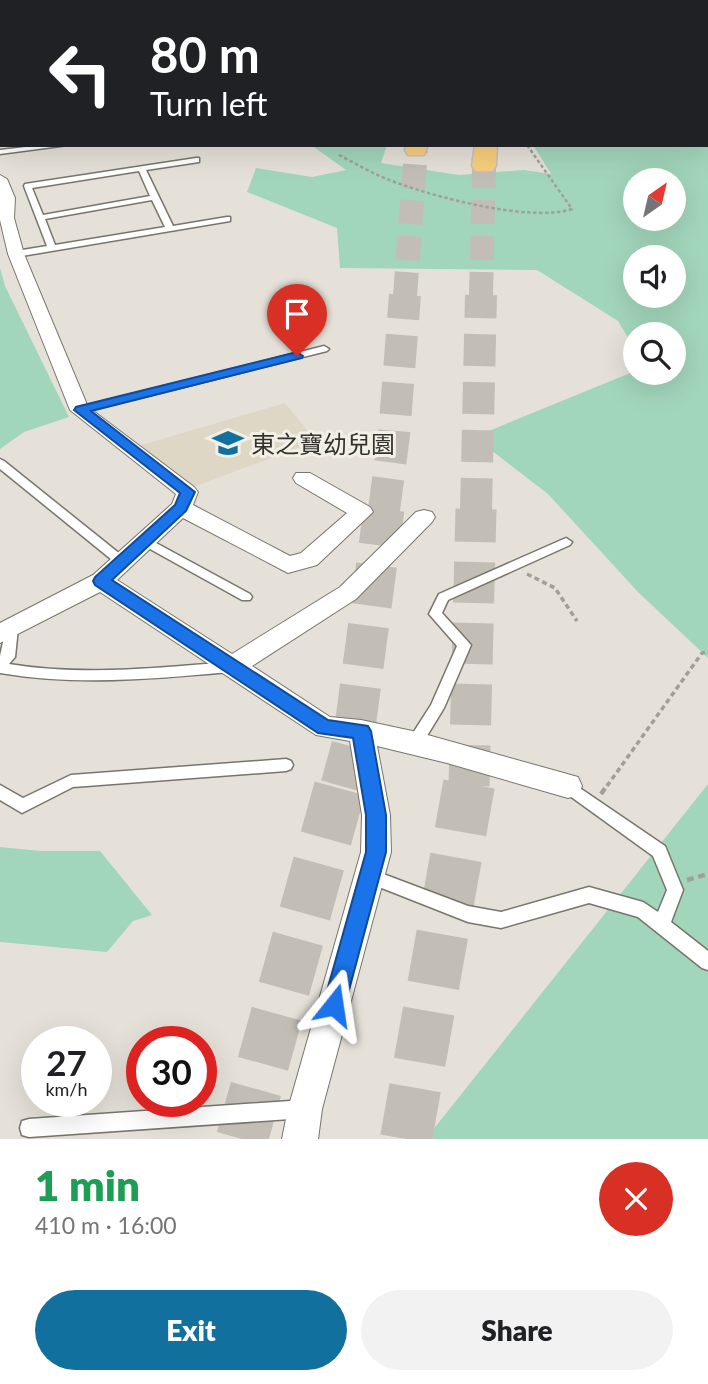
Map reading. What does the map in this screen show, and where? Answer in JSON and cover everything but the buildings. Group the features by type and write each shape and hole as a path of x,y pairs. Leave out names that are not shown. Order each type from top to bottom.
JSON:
{"street":[{"path":"0,179 8,198 7,218 16,254 80,410 187,492 181,508 101,581 6,631"},
{"path":"181,508 288,565 310,559 362,512 303,478"},
{"path":"233,666 348,593 424,517"},
{"path":"101,581 325,727 361,731 472,758 568,786"},
{"path":"300,1139 305,1109 376,852 376,815 361,731"}],"lane":[{"path":"0,152 46,147"},
{"path":"52,248 28,186 196,160"},
{"path":"141,168 170,229"},
{"path":"40,218 155,197"},
{"path":"16,254 227,219"},
{"path":"80,410 324,349"},
{"path":"0,463 121,561"},
{"path":"145,541 246,597"},
{"path":"361,731 417,740 437,708 464,645 435,614 443,597 566,542"},
{"path":"6,631 8,657 0,666 28,673 104,676 233,666"},
{"path":"0,792 22,806 71,781 286,765"},
{"path":"568,786 659,851 675,890 661,925"},
{"path":"370,876 468,914 501,920 589,895 643,910 708,962"},
{"path":"29,1128 305,1109"}],"path":[{"path":"339,155 389,180 451,197 517,211 548,215 568,213 572,209 528,147"},
{"path":"512,567 555,588 577,621"},
{"path":"593,804 702,653 708,652"}],"shaded area":[{"name":"東之寶幼兒園","path":"285,403 316,441 194,487 138,446"}],"green space":[{"path":"314,147 386,147 381,163 459,175 524,170 551,174 534,147 708,147 708,658 638,592 548,494 474,437 623,376 623,385 686,385 686,322 623,322 623,329 618,321 537,270 340,268 337,228 247,192 256,168 312,177 346,170"},
{"path":"0,268 5,286 69,417 24,432 0,449"},
{"path":"708,784 708,1139 432,1139 432,1131"},
{"path":"0,847 41,851 100,851 152,915 133,921 107,952 0,942"}],"tunnel":[{"path":"405,296 416,150"},
{"path":"481,296 484,166"},
{"path":"384,510 394,435 405,295"},
{"path":"476,510 481,295"},
{"path":"341,786 353,742 384,509"},
{"path":"469,786 476,509"},
{"path":"242,1139 341,784"},
{"path":"406,1139 469,784"}],"place":[{"name":"東之寶幼兒園","path":"228,443"}],"route":[{"path":"297,356 80,410 187,492 181,508 101,581 325,727 361,731 376,815 376,852 334,1005"}]}
